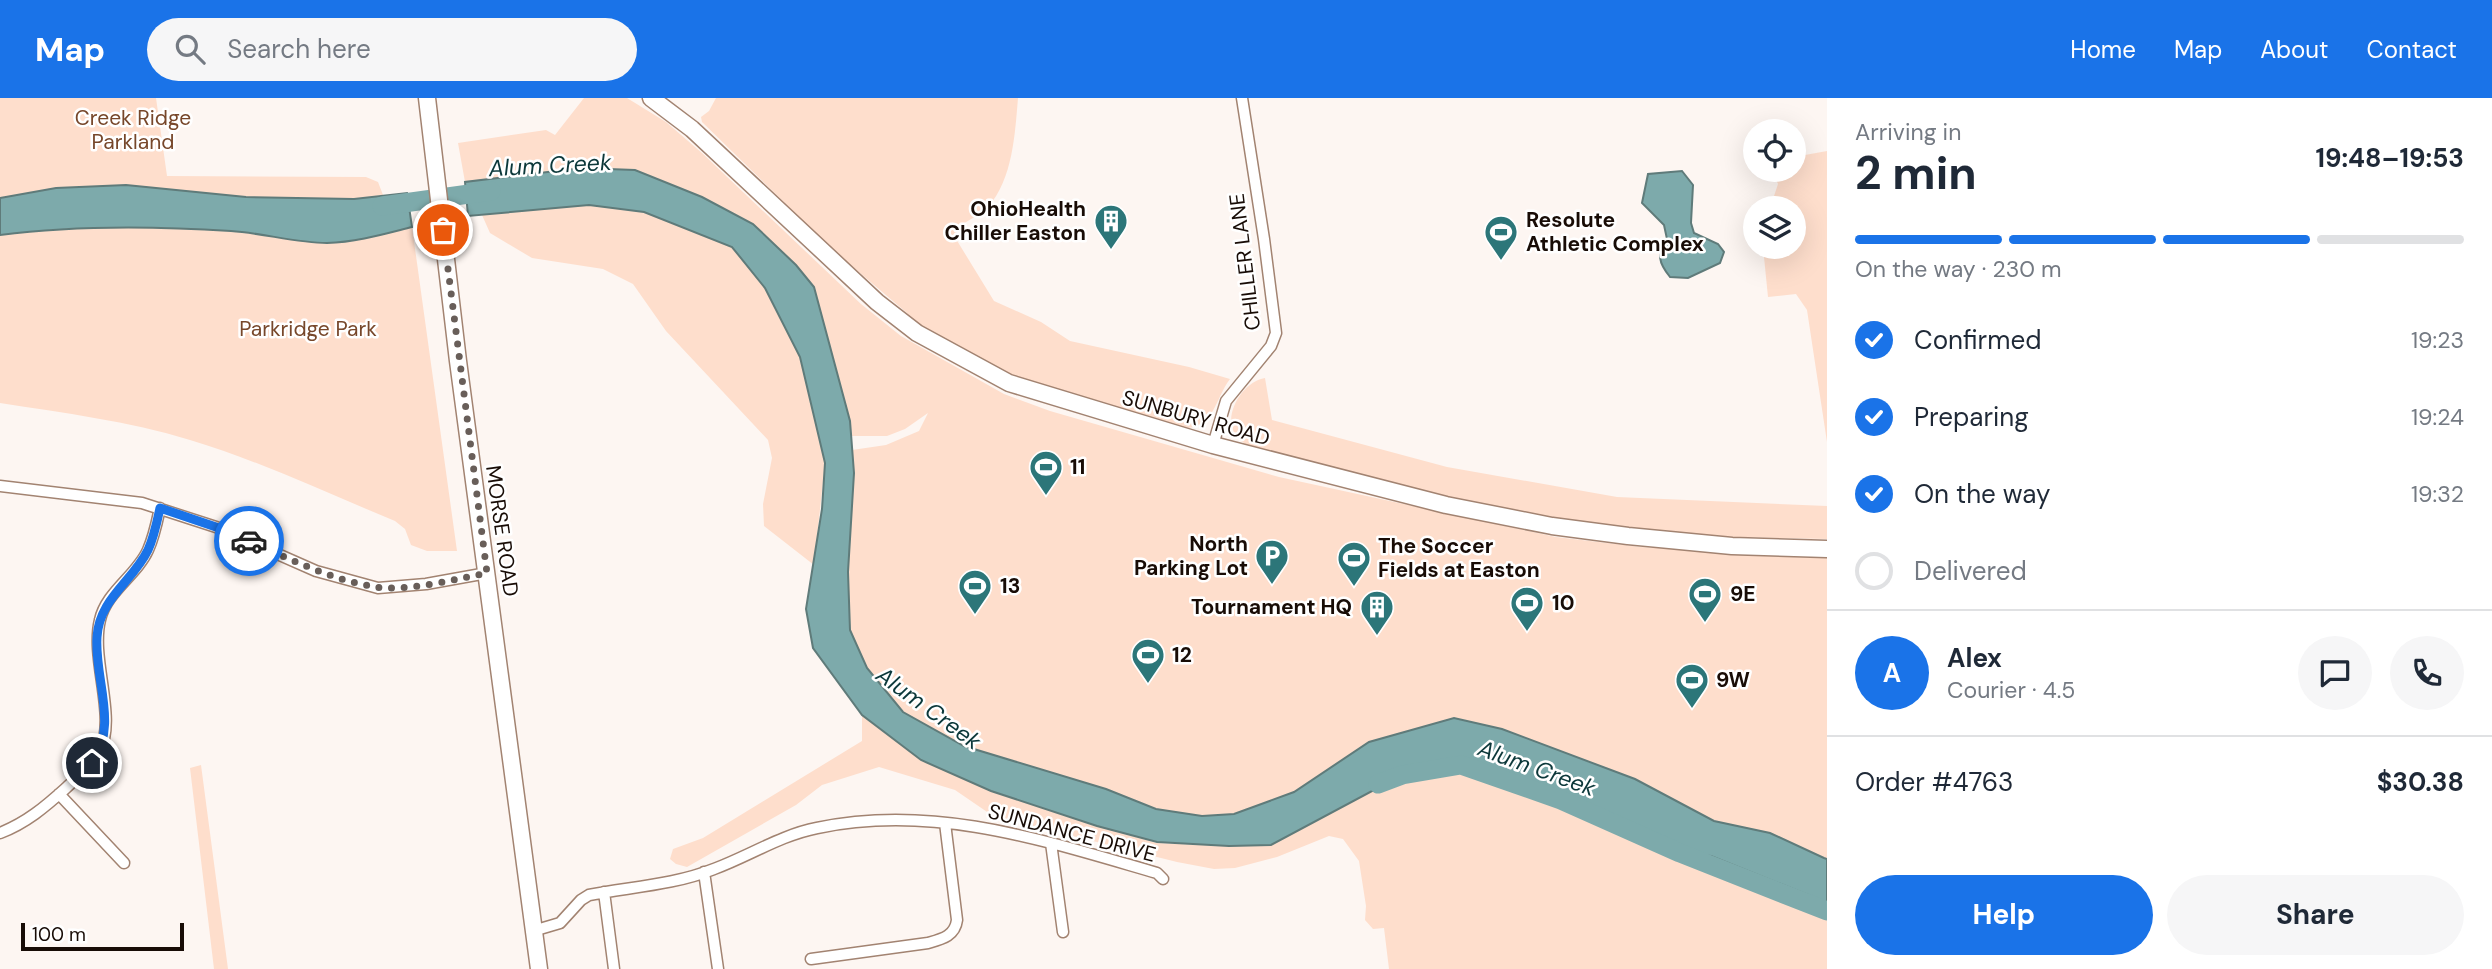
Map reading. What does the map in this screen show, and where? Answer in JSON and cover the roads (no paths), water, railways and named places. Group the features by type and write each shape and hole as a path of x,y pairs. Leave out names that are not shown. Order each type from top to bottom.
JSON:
{"main road":[{"name":"MORSE ROAD","path":"426,98 539,969"},
{"name":"SUNBURY ROAD","path":"651,98 692,129 877,302 917,332 1009,383 1213,445 1434,502 1552,526 1732,546 1827,549"}],"street":[{"name":"CHILLER LANE","path":"1213,445 1226,401 1271,346 1276,333 1242,98"},
{"path":"0,486 142,503 216,527 316,570 378,588 426,584 487,573"},
{"path":"0,833 23,825 92,763 100,752 105,734 97,638 100,617 148,550 160,508"},
{"path":"59,794 124,863"},
{"name":"SUNDANCE DRIVE","path":"533,930 560,923 589,895 704,872 795,833 884,818 994,829 1157,873 1163,878"},
{"path":"811,959 928,943 951,933 957,920 945,823"},
{"path":"1051,843 1063,932"},
{"path":"704,872 719,969"},
{"path":"604,892 614,969"}],"water":[{"path":"581,168 635,170 702,197 753,224 796,265 814,287 850,421 854,473 848,572 850,630 867,668 903,712 964,746 1106,789 1156,809 1202,816 1234,814 1294,792 1369,742 1454,718 1502,729 1635,779 1714,821 1770,833 1827,859 1827,906 1808,895 1711,856 1680,853 1561,800 1461,766 1402,775 1271,845 1229,846 1157,842 1097,826 991,791 921,760 862,715 813,648 806,609 822,509 825,463 800,357 765,288 732,247 644,212 589,205 468,216 465,182"},
{"path":"1682,171 1693,185 1691,223 1694,233 1718,244 1724,252 1720,263 1688,278 1670,277 1663,267 1660,254 1667,239 1664,225 1642,203 1648,174"},
{"path":"126,185 246,197 354,199 407,193 412,227 360,239 327,243 243,232 174,228 86,228 0,235 0,198 56,188"}],"waterway":[{"name":"Alum Creek","path":"382,206 491,191"},
{"name":"Alum Creek","path":"1378,784 1402,775 1461,765 1561,800 1680,853 1827,911"}],"place":[{"name":"OhioHealth Chiller Easton","path":"1111,251"},
{"name":"Resolute Athletic Complex","path":"1501,262"},
{"name":"11","path":"1046,497"},
{"name":"North Parking Lot","path":"1272,586"},
{"name":"The Soccer Fields at Easton","path":"1354,588"},
{"name":"13","path":"975,616"},
{"name":"9E","path":"1705,624"},
{"name":"10","path":"1527,633"},
{"name":"Tournament HQ","path":"1377,637"},
{"name":"12","path":"1148,685"},
{"name":"9W","path":"1692,710"}],"park label":[{"name":"Creek Ridge Parkland","path":"133,130"},
{"name":"Parkridge Park","path":"308,329"}]}
